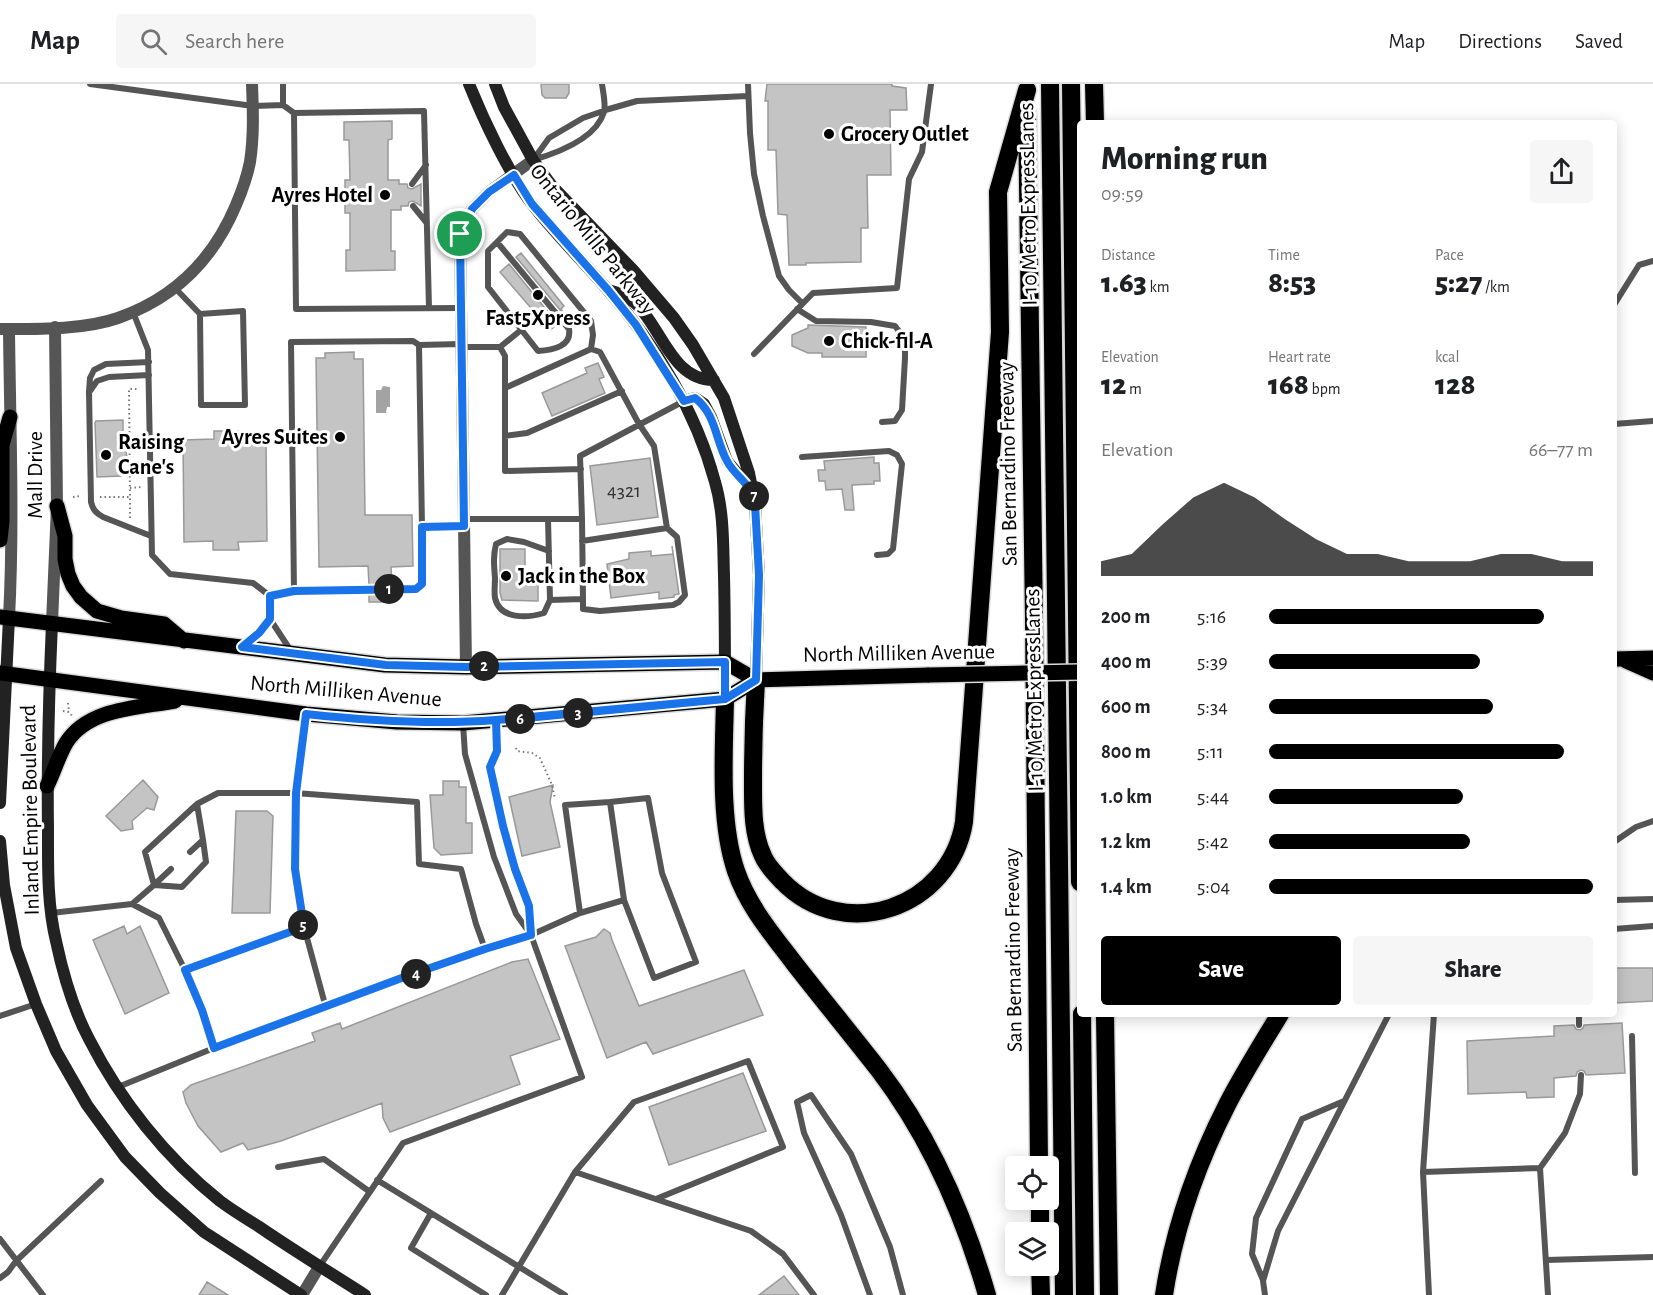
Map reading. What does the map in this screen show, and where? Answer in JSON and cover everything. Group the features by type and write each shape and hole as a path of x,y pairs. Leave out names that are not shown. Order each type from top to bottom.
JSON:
{"highway":[{"name":"I-10 Metro ExpressLanes","path":"1050,84 1064,1295"},
{"name":"I-10 Metro ExpressLanes","path":"1071,84 1077,616"},
{"path":"1094,84 1095,120"},
{"path":"756,680 753,749 755,830 764,859 773,871 786,885 808,901 845,912 892,907 916,896 930,885 955,854 965,811 1000,332 998,192 1027,87"},
{"name":"San Bernardino Freeway","path":"1027,87 1039,1156"},
{"path":"725,699 724,753 727,831 740,882 758,916 881,1072 925,1139 952,1196 975,1254 987,1295"},
{"path":"1082,1017 1085,1295"},
{"path":"1105,1017 1109,1295"},
{"path":"1164,1295 1174,1243 1186,1202 1202,1161 1227,1105 1278,1017"},
{"path":"1040,1276 1041,1295"}],"main road":[{"name":"Ontario Mills Parkway","path":"469,84 500,149 532,204 636,325 684,401 696,428 711,465 721,507 725,699"},
{"name":"Ontario Mills Parkway","path":"495,84 508,115 533,160 552,186 633,270 674,318 693,345 724,398 749,473 755,504 759,575 756,680"},
{"path":"608,290 626,296 639,308 679,364 693,376 703,380 714,380"},
{"path":"684,401 695,398 704,405 711,417 727,461 753,492"},
{"path":"0,540 2,446 10,417"},
{"path":"57,506 65,536 65,559 68,574 81,597 97,611 121,618 164,624 184,641"},
{"name":"North Milliken Avenue","path":"5,618 386,665 466,667 725,662"},
{"name":"Inland Empire Boulevard","path":"0,803 5,618"},
{"name":"Inland Empire Boulevard","path":"52,623 47,786 51,913 55,939 70,993 88,1038 117,1088 150,1131 184,1168 220,1201 364,1295"},
{"path":"1617,659 1653,658"},
{"path":"1617,659 1653,674"},
{"path":"725,662 756,680"},
{"name":"North Milliken Avenue","path":"3,674 306,714 397,722 463,723 725,699 756,680 1077,672"},
{"path":"47,786 66,743 80,726 108,712 189,698"},
{"name":"Inland Empire Boulevard","path":"0,841 4,885 16,948 56,1051 87,1105 125,1157 160,1193 204,1232 301,1295"}],"street":[{"path":"5,329 81,326 117,318 156,300 175,288 207,256 227,227 244,186 253,137 252,84"},
{"path":"466,667 460,234 472,209 489,192 533,160"},
{"name":"Mall Drive","path":"52,623 57,506 55,327"},
{"name":"Mall Drive","path":"5,329 12,512 5,618"},
{"path":"301,1295 319,1267"}],"lane":[{"path":"90,84 253,106 282,105 294,113 424,111 429,308"},
{"path":"282,105 283,84"},
{"path":"533,160 559,152 594,130 605,111 602,84"},
{"path":"748,84 754,174 772,256 778,276 802,303"},
{"path":"754,354 813,293 897,288 909,179 922,152 931,84"},
{"path":"533,160 549,138 583,118 637,101 748,96"},
{"path":"294,113 296,309 460,308"},
{"path":"412,184 426,165"},
{"path":"413,206 427,222"},
{"path":"497,242 569,329 568,341 552,350 538,351 488,287 488,250 507,232 520,234 591,321 593,335 591,349"},
{"path":"1617,300 1640,265 1653,261"},
{"path":"175,288 200,314 201,405 244,405 243,311 200,314"},
{"path":"797,309 816,321 871,322 896,326 905,339 902,410 895,421 882,422"},
{"path":"132,311 148,350 152,555 170,574 253,582 270,596"},
{"path":"294,591 291,342 413,341 419,345 500,347 521,330"},
{"path":"270,596 294,591 416,589 422,584 419,345"},
{"path":"500,347 505,356 505,471 580,469"},
{"path":"505,388 591,349 600,352 639,424 654,446 667,528 678,537 685,595 674,605 600,612 583,609 580,456 639,424 684,401"},
{"path":"148,362 106,364 94,369 90,378 89,392 93,509 97,514 151,536"},
{"path":"89,392 97,381 109,377 149,375"},
{"path":"505,436 526,433 621,391"},
{"path":"1617,424 1653,421"},
{"path":"802,457 889,451 897,455 902,464 892,549 888,554 877,555"},
{"path":"548,519 549,551 550,600 544,613 534,616 511,615 499,607 495,598 494,554 496,544 507,539 549,551"},
{"path":"422,527 464,523 582,519"},
{"path":"582,541 667,528"},
{"path":"270,596 270,619 292,652"},
{"path":"550,600 583,599"},
{"path":"242,647 259,633 270,619"},
{"path":"306,714 296,793 295,869 304,927 326,1008"},
{"path":"496,720 497,751 490,767 515,869 529,906 531,935"},
{"path":"319,1267 403,1143 582,1077 531,935 516,914 494,857 465,754 463,723"},
{"path":"154,885 145,852 197,804 218,793 296,793 417,802 419,864 461,869 485,949"},
{"path":"580,913 565,805 648,798 662,873 696,962 654,978 624,900 610,802"},
{"path":"154,885 182,887 206,862 197,804"},
{"path":"1617,840 1636,827 1653,821"},
{"path":"190,852 203,840"},
{"path":"132,904 171,869"},
{"path":"1617,900 1653,899"},
{"path":"117,1088 214,1048 407,976 531,935 580,913 624,900"},
{"path":"51,913 132,904 159,918 202,1010 214,1048"},
{"path":"1617,929 1653,926"},
{"path":"185,970 304,927"},
{"path":"0,1016 36,1004"},
{"path":"1263,1281 1278,1231 1387,1017"},
{"path":"1429,1295 1424,1172 1434,1017"},
{"path":"1579,1017 1580,1025"},
{"path":"1632,1036 1635,1173"},
{"path":"502,1295 575,1172 634,1102 748,1060 783,1148 656,1199"},
{"path":"1548,1295 1540,1168 1565,1133 1580,1094 1581,1076"},
{"path":"870,1295 841,1215 804,1133 797,1102 811,1095 851,1154 890,1247 903,1295"},
{"path":"1264,1295 1263,1281 1252,1254 1256,1218 1302,1119 1344,1101"},
{"path":"278,1167 324,1159 370,1192"},
{"path":"1424,1172 1540,1168"},
{"path":"575,1172 751,1231 783,1254 814,1295"},
{"path":"377,1180 566,1295"},
{"path":"0,1278 101,1181"},
{"path":"431,1213 411,1248 486,1295"},
{"path":"0,1239 43,1295"},
{"path":"1546,1260 1653,1257"}],"path":[{"path":"130,528 129,389 149,389"},
{"path":"73,496 130,497"},
{"path":"68,703 69,712 76,722"},
{"path":"59,710 69,712"},
{"path":"516,748 517,751 532,753 540,758 552,785 556,803"}],"shaded area":[{"path":"383,386 390,387 390,407 387,407 386,413 376,413 376,390 381,390"}],"building":[{"path":"541,84 569,84 569,93 566,98 545,98 542,95"},
{"path":"767,84 892,84 892,86 906,88 907,110 890,110 891,175 867,175 868,228 861,228 861,262 789,265 787,215 778,214 776,150 768,150 768,101 765,101"},
{"name":"Ayres Hotel","path":"392,121 392,139 388,140 388,180 399,180 399,184 407,184 408,188 412,189 421,184 421,206 413,201 409,202 408,206 401,206 401,210 391,210 391,251 395,251 395,270 346,271 346,250 350,250 350,213 345,213 345,180 350,180 349,140 344,140 344,122"},
{"path":"521,253 564,306 561,309 566,317 516,257"},
{"path":"509,264 558,324 550,330 500,272"},
{"name":"Chick-fil-A","path":"808,325 866,327 866,357 822,357 822,353 808,353 792,346 792,335 808,328"},
{"name":"Ayres Suites","path":"354,352 354,359 363,359 365,515 412,515 413,566 391,567 392,584 369,585 368,566 319,567 316,358 325,358 325,353"},
{"path":"598,363 604,377 599,379 605,393 552,416 542,393 587,373 585,368"},
{"name":"Raising Cane's","path":"123,420 123,448 126,448 127,461 124,460 124,473 122,476 97,477 95,423 96,421"},
{"path":"214,431 238,431 238,438 266,438 267,541 238,542 239,550 213,550 213,541 184,542 183,440 214,439"},
{"path":"874,457 874,463 879,463 880,481 874,481 874,484 852,485 854,510 845,510 842,489 826,490 825,481 819,481 818,470 825,470 824,461"},
{"path":"650,458 658,517 597,525 590,466"},
{"path":"672,546 679,594 659,599 659,592 611,598 607,564 629,559 629,553 651,551 651,556 673,554"},
{"name":"Jack in the Box","path":"500,549 525,549 525,581 538,580 538,601 502,600"},
{"path":"369,595 392,595 391,602 369,602"},
{"path":"143,780 158,797 154,810 147,808 132,821 133,829 121,831 106,816"},
{"path":"443,781 459,781 459,787 466,787 466,823 472,823 472,853 441,855 434,848 430,795 443,795"},
{"path":"553,785 550,802 560,847 522,856 509,797"},
{"path":"236,811 267,811 273,816 270,913 232,913"},
{"path":"124,926 127,934 140,926 169,993 125,1014 93,940"},
{"path":"604,929 610,933 639,1006 744,970 763,1015 653,1054 646,1042 607,1058 565,946 596,937"},
{"path":"528,959 560,1039 510,1056 520,1084 390,1132 383,1118 382,1103 281,1141 248,1150 243,1143 221,1152 198,1126 186,1103 183,1092 191,1085 315,1041 312,1033 340,1023 342,1029 512,962"},
{"path":"1617,968 1653,968 1653,1001 1617,1003"},
{"path":"1622,1023 1625,1073 1586,1075 1581,1070 1576,1076 1554,1078 1554,1097 1527,1098 1526,1092 1468,1094 1467,1041 1554,1036 1554,1026 1574,1025 1580,1030 1584,1025"},
{"path":"743,1073 766,1131 669,1165 649,1107"},
{"path":"784,1276 799,1295 759,1295"},
{"path":"207,1282 228,1295 199,1295"}],"place":[{"name":"Grocery Outlet","path":"829,134"},
{"name":"Ayres Hotel","path":"385,195"},
{"name":"Fast5Xpress","path":"538,295"},
{"name":"Chick-fil-A","path":"829,341"},
{"name":"Ayres Suites","path":"340,437"},
{"name":"Raising Cane's","path":"106,455"},
{"name":"Jack in the Box","path":"506,576"}],"route":[{"path":"460,234 464,526 422,527 422,584 416,589 294,591 270,596 270,619 259,633 242,647 386,665 466,667 725,662 725,699 526,718 496,720 497,751 490,767 515,869 529,906 531,935 407,976 214,1048 202,1010 185,970 304,927 295,869 296,793 306,714 397,722 463,723 725,699 756,680 759,575 753,492 727,461 711,417 704,405 695,398 684,401 636,325 532,204 514,175 489,192 472,209 460,234"}]}
